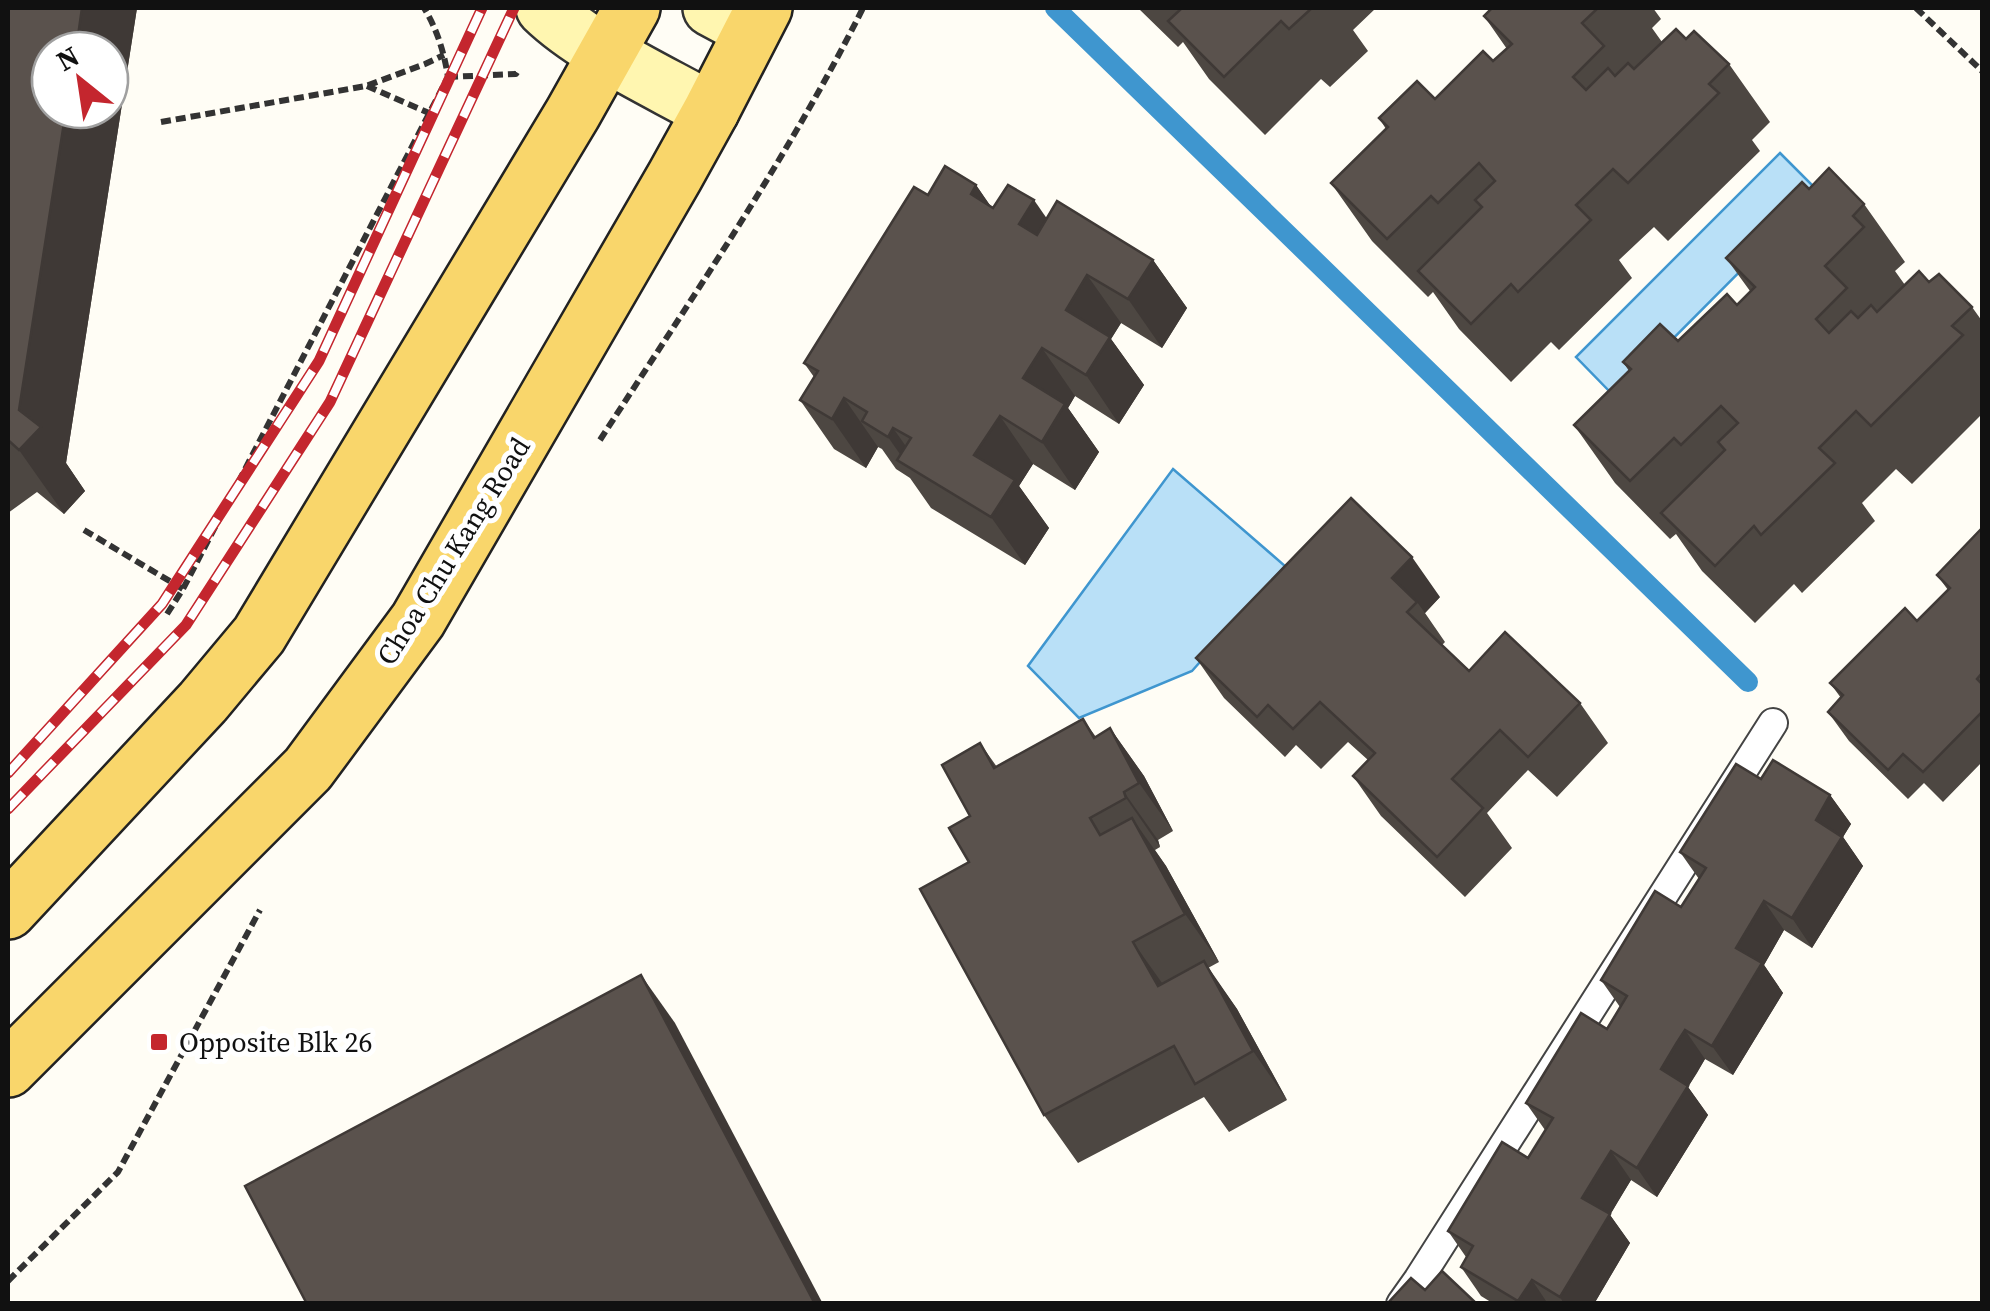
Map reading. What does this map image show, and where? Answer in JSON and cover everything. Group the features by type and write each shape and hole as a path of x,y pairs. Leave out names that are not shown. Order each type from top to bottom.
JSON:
{"main road":[{"path":"544,8 556,19 620,30 711,112"},
{"name":"Choa Chu Kang Road","path":"8,1069 308,769 418,620 711,112 742,15"},
{"path":"8,911 203,702 259,635 620,30"}],"lane":[{"path":"1400,1304 1773,723"}],"path":[{"path":"167,614 448,77 434,24 424,8"},
{"path":"838,57 863,8"},
{"path":"1916,8 1982,71"},
{"path":"161,122 366,86 444,54"},
{"path":"366,86 429,113"},
{"path":"84,530 183,589"},
{"path":"8,1282 118,1172 261,908"}],"water":[{"path":"1780,153 1819,192 1615,397 1576,357"},
{"path":"1173,469 1285,566 1192,671 1079,718 1028,666"}],"building":[{"path":"8,8 82,8 79,30 30,30 30,130 63,130 19,410 41,427 19,450 8,440"},
{"path":"1182,8 1312,8 1289,29 1281,21 1224,77 1168,21"},
{"path":"1492,8 1598,8 1582,23 1604,46 1573,77 1586,90 1608,68 1615,76 1628,63 1634,69 1676,29 1686,39 1694,31 1729,64 1709,84 1719,93 1628,183 1613,169 1576,205 1591,220 1518,292 1511,284 1471,324 1418,271 1482,207 1475,200 1495,181 1479,163 1438,203 1431,196 1387,239 1331,183 1388,127 1379,118 1417,81 1435,99 1483,51 1493,61 1512,44 1484,16"},
{"path":"945,166 976,185 971,194 993,208 1008,185 1034,200 1019,224 1037,235 1057,201 1153,260 1128,299 1087,275 1066,310 1110,337 1086,375 1042,348 1023,378 1065,404 1042,442 1000,416 974,455 1015,480 991,517 897,460 911,438 893,428 888,437 862,421 867,412 844,398 832,419 800,400 818,371 804,363 914,187 928,195"},
{"path":"1829,168 1864,204 1853,216 1864,227 1825,266 1847,288 1816,319 1829,333 1851,311 1858,318 1871,305 1877,312 1919,271 1929,282 1939,274 1972,307 1952,326 1963,335 1871,426 1856,411 1819,448 1835,463 1761,535 1754,526 1715,566 1661,513 1725,450 1718,442 1738,423 1721,406 1681,445 1674,438 1630,481 1574,425 1631,369 1623,362 1660,324 1678,341 1727,294 1737,305 1755,287 1726,258 1802,182 1809,189"},
{"path":"1351,498 1412,557 1392,578 1417,602 1407,612 1469,671 1505,632 1580,703 1528,757 1500,730 1452,779 1483,808 1437,857 1353,776 1375,753 1320,702 1293,729 1268,705 1257,717 1196,658"},
{"path":"1982,528 1982,673 1977,679 1982,684 1982,712 1923,772 1903,754 1888,770 1828,712 1843,695 1830,683 1905,608 1917,621 1950,588 1937,575"},
{"path":"1083,719 1094,738 1110,728 1139,783 1124,792 1126,798 1090,818 1100,835 1132,818 1185,914 1133,942 1158,986 1204,961 1253,1051 1195,1084 1174,1046 1044,1115 920,889 969,862 949,828 970,816 942,765 980,743 994,768"},
{"path":"1773,760 1830,795 1816,820 1842,837 1792,918 1764,901 1736,948 1762,963 1712,1046 1685,1030 1676,1044 1661,1069 1688,1086 1637,1168 1611,1151 1582,1198 1610,1214 1560,1297 1532,1280 1518,1301 1461,1267 1473,1246 1448,1231 1502,1142 1528,1158 1553,1118 1526,1103 1581,1013 1607,1029 1627,996 1601,980 1655,891 1681,907 1706,868 1680,852 1736,764 1761,779"},
{"path":"641,975 815,1304 307,1304 245,1186"},
{"path":"1442,1271 1477,1304 1387,1304 1411,1278 1425,1290"}],"waterway":[{"path":"1055,8 1748,682"}],"railway":[{"path":"8,773 162,604 319,361 482,8"},
{"path":"8,809 186,625 330,402 514,8"}],"place":[{"name":"Opposite Blk 26","path":"159,1042"}]}
